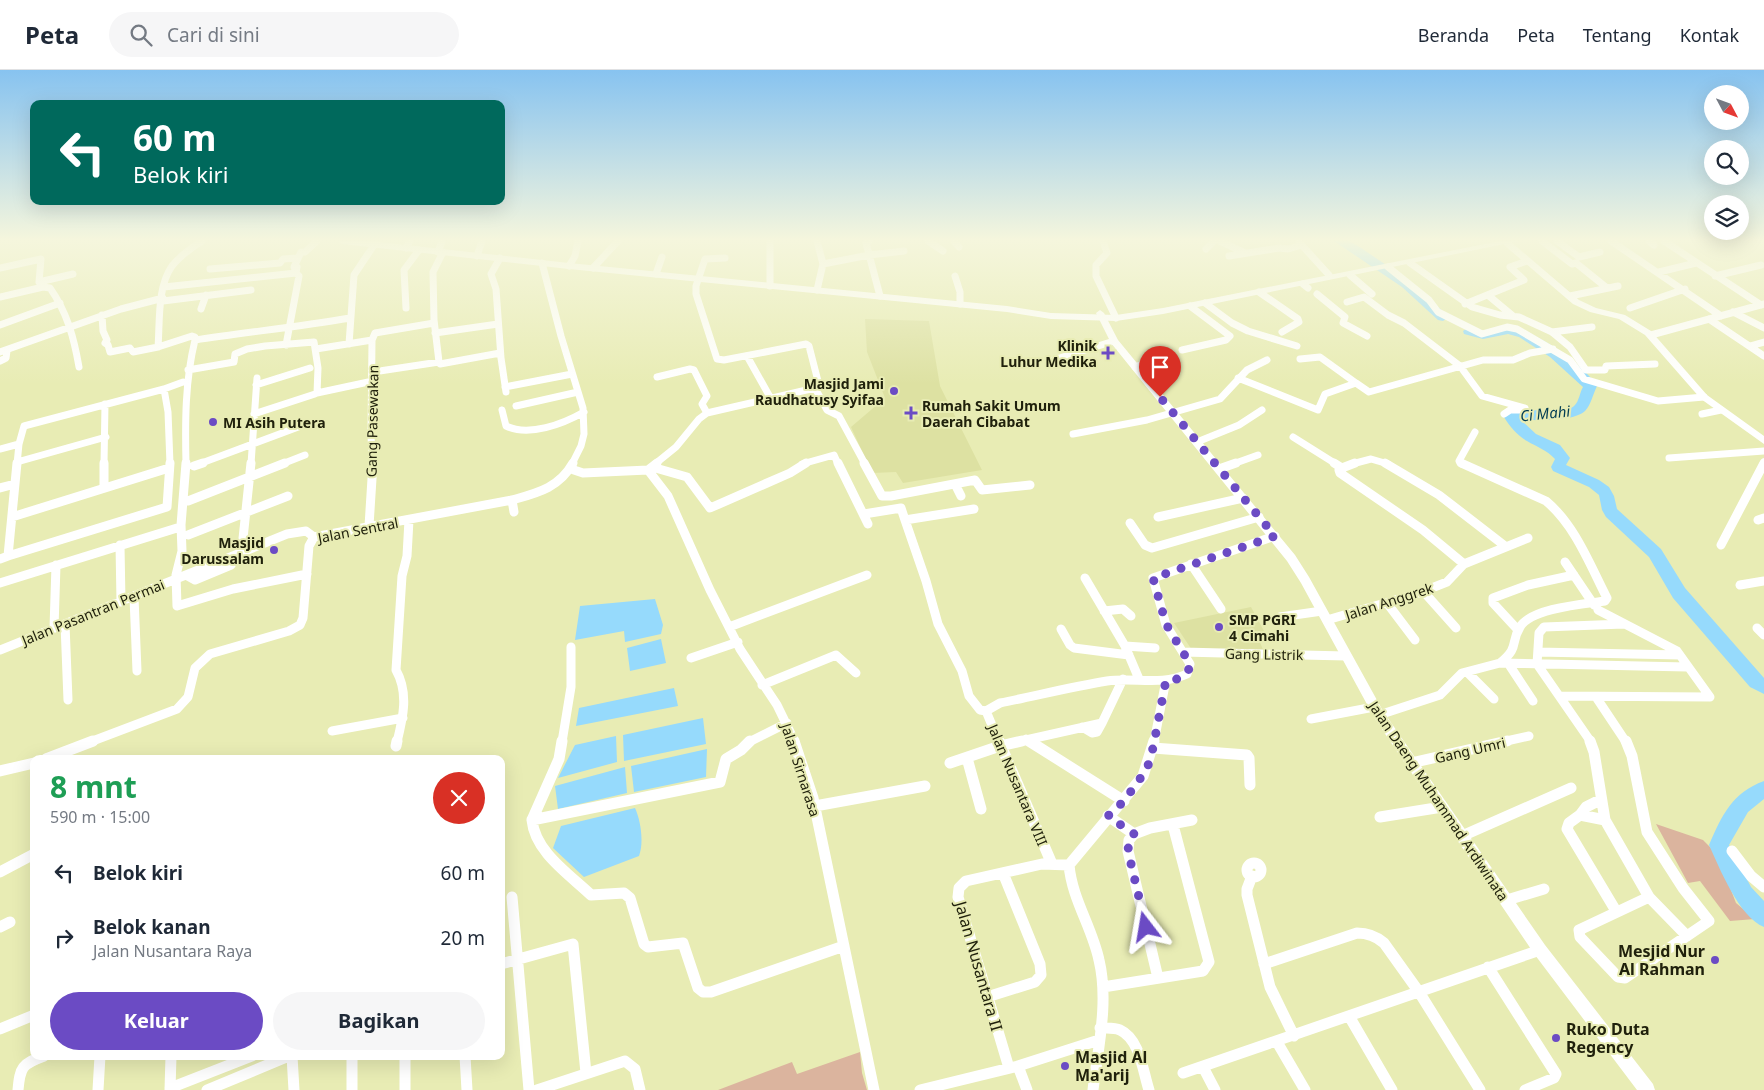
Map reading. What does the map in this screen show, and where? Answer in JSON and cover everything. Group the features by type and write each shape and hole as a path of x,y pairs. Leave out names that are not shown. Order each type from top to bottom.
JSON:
{"highway":[{"path":"801,289 1011,309 1031,314 1101,316 1190,306 1286,289"},
{"path":"1115,315 1256,289"}],"main road":[{"path":"1561,289 1593,310 1617,315 1651,336 1704,397 1764,441"},
{"name":"Jalan Daeng Muhammad Ardiwinata","path":"1101,316 1114,341 1275,536 1305,580 1376,711 1540,950 1647,1090"}],"street":[{"path":"0,297 37,289"},
{"path":"50,289 60,303 70,326 79,367"},
{"path":"158,347 164,289"},
{"path":"286,345 297,289"},
{"path":"349,344 353,289"},
{"path":"405,289 406,308"},
{"path":"433,289 434,323 439,362"},
{"path":"496,289 500,353 505,389 572,374"},
{"name":"Jalan Sentral","path":"56,755 183,705 189,697 192,672 195,665 210,654 295,629 300,625 303,618 309,546 314,537 512,500 551,488 571,466 581,446 584,434 584,412 549,289"},
{"path":"650,469 676,448 699,418 706,413 770,396 815,388 819,385 818,373 809,346 806,344 724,360 717,359 696,294 696,289"},
{"path":"878,289 880,296"},
{"path":"959,289 960,304"},
{"path":"1102,289 1115,315"},
{"path":"1366,289 1372,294"},
{"path":"1412,289 1428,300 1438,312 1482,334 1511,327 1549,350 1570,360 1578,369 1580,376 1586,380 1654,400 1704,397"},
{"path":"1444,289 1465,304 1495,314 1514,316"},
{"path":"1465,304 1505,289"},
{"path":"1570,296 1604,289"},
{"path":"1630,308 1685,289 1721,316"},
{"path":"1736,289 1763,305"},
{"path":"0,361 6,358 3,351 121,308 163,300 251,290"},
{"path":"1259,292 1298,319 1299,322 1282,332"},
{"path":"1317,294 1345,317 1342,323 1367,336"},
{"path":"201,309 206,295"},
{"path":"1488,296 1514,316 1552,332 1570,347 1586,370"},
{"path":"1347,302 1364,297 1388,315 1404,323 1460,366 1482,396 1525,408 1524,410 1510,410 1504,414"},
{"path":"0,324 60,303"},
{"path":"1205,303 1248,331 1298,346"},
{"path":"1651,336 1763,305"},
{"path":"1182,350 1226,340 1230,336 1190,306"},
{"path":"1733,312 1764,328"},
{"path":"102,316 103,331 107,340 105,343 108,345 110,352 130,348 133,352 138,352 195,336 188,370 185,418 186,468 181,525 182,551 176,579 177,606 233,589 306,574"},
{"path":"195,340 350,318"},
{"path":"1709,319 1764,356"},
{"path":"316,349 372,340 375,333 380,330 434,323"},
{"path":"435,333 498,324"},
{"path":"1552,332 1592,327"},
{"name":"Gang Pasewakan","path":"369,526 373,468 371,436 372,340"},
{"path":"1050,361 1075,355 1083,350 1114,341"},
{"path":"188,370 234,362 235,354 247,349 314,342 316,349 317,393 373,381"},
{"path":"1750,346 1764,342"},
{"path":"1300,359 1320,357 1369,392 1483,360 1513,360 1530,353 1549,350"},
{"path":"373,372 439,362 440,364 456,362 500,353"},
{"path":"746,356 770,396"},
{"path":"1136,366 1161,357"},
{"path":"1074,434 1147,420 1220,399 1247,370 1267,360"},
{"path":"1578,369 1605,370 1606,366 1654,364"},
{"path":"241,552 250,477 256,382 310,368"},
{"path":"657,377 690,369 694,370 707,396 702,404 706,413"},
{"path":"1238,378 1318,410 1325,394 1356,383"},
{"path":"164,389 168,422 169,468 167,507 4,557 12,517 22,428 26,425 164,389 183,382"},
{"path":"815,388 827,410 839,416 882,496 891,496 975,480 982,490 1030,485"},
{"path":"516,406 578,392"},
{"path":"254,414 315,394"},
{"path":"104,488 106,404"},
{"path":"502,410 506,426 513,429 555,425 576,418 584,412"},
{"path":"1197,442 1239,425 1262,410"},
{"path":"1702,414 1721,410"},
{"path":"168,422 185,418"},
{"path":"194,466 309,423"},
{"path":"1474,432 1459,461 1463,465 1546,501 1554,507 1578,544 1607,598 1595,606"},
{"path":"17,462 106,437"},
{"path":"1293,438 1342,468"},
{"path":"0,449 19,444"},
{"path":"1670,458 1764,451"},
{"path":"188,501 306,455"},
{"path":"571,466 574,470 583,473 650,469 686,477 708,507 712,508 790,473 801,464 834,455 868,524"},
{"path":"1219,469 1258,455"},
{"path":"1464,564 1423,530 1340,474 1339,470 1369,459 1378,460 1407,474 1456,508 1505,546"},
{"path":"1721,545 1764,462"},
{"path":"12,517 169,468"},
{"name":"Jalan Sirnarasa","path":"650,469 668,496 710,590 729,627 762,686 787,723 815,806 874,1090"},
{"path":"0,488 15,484"},
{"path":"955,484 961,496"},
{"path":"188,535 288,496"},
{"path":"1158,517 1244,498"},
{"path":"512,500 514,512"},
{"path":"864,514 901,508 926,580 938,624 962,671 969,696 980,710 986,710"},
{"path":"906,520 974,509"},
{"path":"1130,523 1145,545 1152,548 1259,517"},
{"path":"396,746 403,718 403,682 396,670 398,661 396,648 402,576 407,556 409,520"},
{"path":"0,583 177,528"},
{"name":"Jalan Pasantran Permai","path":"0,650 186,575 196,580 224,570 231,565 241,552 294,532 306,531 314,537"},
{"path":"1093,1090 1100,1034 1103,987 1092,939 1072,888 1069,865 1143,776 1153,748 1166,680 1179,680 1187,674 1190,664 1166,624 1153,578 1275,536"},
{"name":"Jalan Anggrek","path":"1280,617 1324,616 1386,603 1424,591 1447,582 1464,564 1528,538"},
{"path":"120,545 121,602"},
{"path":"1565,562 1608,626"},
{"path":"1191,564 1221,609"},
{"path":"54,628 56,565"},
{"path":"729,627 867,575"},
{"path":"1518,630 1492,603 1493,598 1528,585 1574,575"},
{"path":"1085,578 1127,650 1139,679"},
{"path":"1740,585 1764,581"},
{"path":"1424,591 1456,628"},
{"path":"134,596 137,671"},
{"path":"1386,603 1415,640"},
{"path":"1504,663 1512,652 1518,630 1523,623 1532,617 1578,604 1595,606 1624,624 1670,647 1680,655 1687,667 1710,695 1710,698 1561,696"},
{"path":"1104,611 1122,608 1130,616"},
{"path":"65,624 68,700"},
{"path":"1624,624 1544,627 1539,633 1537,664 1590,738 1594,752 1604,820 1649,898 1686,936"},
{"path":"1061,629 1070,645 1074,648 1127,650 1154,648"},
{"path":"691,658 738,642"},
{"path":"571,647 571,687 559,759 532,820 531,828 540,846 592,895 624,894 630,898 644,944 648,947 684,943 698,988 703,992 711,992 844,946"},
{"name":"Gang Listrik","path":"1183,652 1346,656"},
{"path":"1538,652 1680,655"},
{"path":"762,686 836,655 856,672"},
{"path":"1504,663 1533,701"},
{"path":"1311,719 1376,711 1440,695 1457,676 1504,663 1687,667"},
{"path":"1467,672 1494,699"},
{"path":"950,763 1000,746 1082,727 1092,733 1097,732 1123,679"},
{"name":"Jalan Nusantara VIII","path":"1052,864 986,710 1000,703 1123,679 1166,680"},
{"path":"1596,697 1623,735 1632,756 1647,832 1683,888 1709,919 1708,923 1625,978 1618,977 1578,933 1579,930 1616,911 1649,898"},
{"path":"332,731 403,718"},
{"path":"532,820 720,782 726,759 741,750 752,739 787,723"},
{"name":"Gang Umri","path":"1412,763 1529,736"},
{"path":"1026,739 1124,801"},
{"path":"1153,748 1247,755 1249,758 1250,785"},
{"path":"967,758 981,809"},
{"path":"0,771 30,764"},
{"path":"815,806 925,786"},
{"path":"1462,836 1571,788"},
{"path":"1600,800 1586,807 1567,826 1569,836 1616,911"},
{"path":"1380,816 1442,807"},
{"path":"1580,815 1604,820"},
{"path":"1108,816 1134,834"},
{"path":"1158,978 1128,851 1129,840 1134,834 1150,828 1192,820"},
{"path":"1103,987 1203,971 1207,967 1209,962 1173,825"},
{"path":"1732,851 1750,876 1764,887"},
{"path":"0,872 30,856"},
{"name":"Jalan Nusantara II","path":"1027,1090 1014,1067 987,997 958,897 959,888 966,881 1003,873 1052,864 1069,865"},
{"path":"987,997 1035,982 1041,975 1040,964 1003,873"},
{"path":"1252,876 1247,894 1270,987 1294,1036"},
{"path":"1506,900 1544,889"},
{"path":"512,897 529,1090"},
{"path":"1264,964 1364,932 1384,943 1419,992 1480,1090"},
{"path":"505,963 573,944 586,1073"},
{"path":"1182,1073 1278,1042 1540,950"},
{"path":"1488,967 1556,1074 1554,1078 1525,1090"},
{"path":"1349,1016 1392,1090"},
{"path":"0,1029 30,1017"},
{"path":"920,1090 1014,1067 1100,1034 1119,1029 1129,1036 1136,1049 1149,1090"},
{"path":"1278,1042 1304,1090"},
{"path":"18,1090 20,1070 28,1062 33,1060"},
{"path":"98,1090 100,1060"},
{"path":"171,1060 170,1089 242,1060"},
{"path":"208,1090 280,1060"},
{"path":"290,1060 294,1090"},
{"path":"352,1060 352,1090"},
{"path":"405,1060 405,1090"},
{"path":"465,1060 467,1090"},
{"path":"537,1090 624,1061 631,1063 637,1070 640,1090"},
{"path":"1203,1066 1215,1090"}],"shaded area":[{"name":"Rumah Sakit Umum Daerah Cibabat","path":"865,319 929,321 940,386 982,470 903,483 896,472 872,473 851,427 885,398 867,352"},
{"name":"SMP PGRI 4 Cimahi","path":"1251,607 1264,631 1256,633 1264,652 1192,650 1174,623"},
{"path":"1656,824 1703,840 1717,854 1736,903 1755,919 1730,921 1700,881 1688,883"},
{"path":"860,1052 862,1073 867,1090 718,1090 792,1062 797,1074"}],"water":[{"path":"655,599 663,625 661,634 625,642 624,631 575,640 580,606"},
{"path":"661,639 666,663 630,671 627,648"},
{"path":"674,688 678,706 576,726 579,708"},
{"path":"703,718 706,744 624,761 623,735"},
{"path":"616,736 617,762 558,778 575,745"},
{"path":"707,749 706,777 634,792 631,766"},
{"path":"625,767 627,793 558,809 555,786"},
{"path":"635,808 641,832 641,851 639,856 584,877 553,848 561,826"}],"waterway":[{"name":"Ci Mahi","path":"1411,289 1443,317"},
{"name":"Ci Mahi","path":"1469,331 1483,335 1508,330 1524,334 1544,346 1590,386 1582,406 1575,411 1559,414 1514,415 1511,417 1531,437 1555,449 1563,458 1558,467 1594,483 1604,491 1611,513 1655,553 1679,593 1756,682 1764,687"},
{"name":"Ci Mahi","path":"1764,790 1755,794 1741,806 1731,820 1719,845 1744,894 1764,917"}],"place":[{"name":"Klinik Luhur Medika","path":"1108,353"},
{"name":"Masjid Jami Raudhatusy Syifaa","path":"894,391"},
{"name":"Rumah Sakit Umum Daerah Cibabat","path":"911,413"},
{"name":"MI Asih Putera","path":"213,422"},
{"name":"Masjid Darussalam","path":"274,550"},
{"name":"SMP PGRI 4 Cimahi","path":"1219,627"},
{"name":"Mesjid Nur Al Rahman","path":"1715,960"},
{"name":"Ruko Duta Regency","path":"1556,1038"},
{"name":"Masjid Al Ma'arij","path":"1065,1066"}],"route":[{"path":"1146,927 1128,851 1129,840 1134,834 1108,816 1124,801 1147,769 1166,680 1179,680 1187,674 1190,664 1166,624 1153,578 1154,576 1275,536 1160,397"}]}
